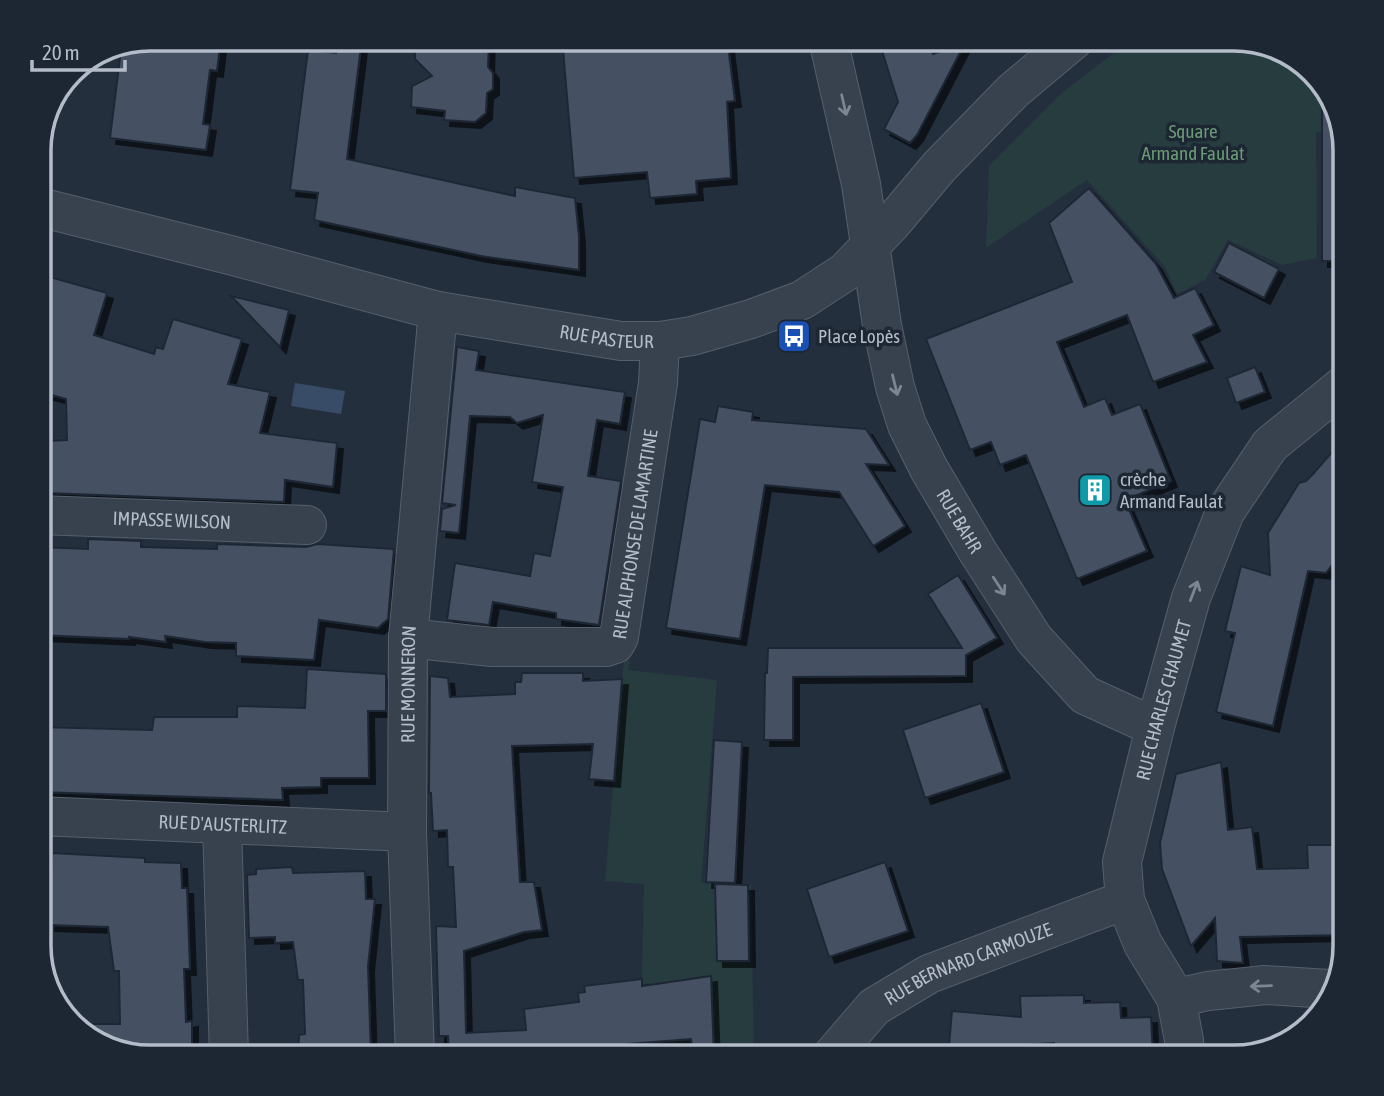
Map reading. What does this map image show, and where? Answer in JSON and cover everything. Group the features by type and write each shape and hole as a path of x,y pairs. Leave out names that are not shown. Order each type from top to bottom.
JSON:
{"street":[{"name":"RUE BAHR","path":"831,51 861,184 882,325 895,387 907,425 929,469 978,552 1034,639 1085,695 1155,727"},
{"name":"RUE PASTEUR","path":"51,210 438,311 621,341 660,341 692,336 751,319 802,300 845,272 939,167 1013,91 1059,51"},
{"name":"RUE MONNERON","path":"415,1045 407,832 408,638 438,311"},
{"name":"RUE ALPHONSE DE LAMARTINE","path":"408,638 492,647 606,647 615,644 619,636 656,396 660,341"},
{"name":"RUE CHARLES CHAUMET","path":"1183,1045 1176,998 1143,944 1125,900 1122,862 1155,727 1191,598 1225,512 1270,445 1333,394"},
{"name":"IMPASSE WILSON","path":"51,515 307,526"},
{"name":"RUE D'AUSTERLITZ","path":"51,817 407,832"},
{"path":"222,824 229,1045"},
{"name":"RUE BERNARD CARMOUZE","path":"842,1045 874,1007 929,974 1125,900"},
{"path":"1176,998 1208,990 1265,985 1323,989"}],"green space":[{"name":"Square Armand Faulat","path":"1116,51 1234,51 1272,58 1289,68 1299,75 1320,100 1331,131 1316,132 1317,258 1282,265 1228,240 1205,280 1177,294 1165,267 1087,180 986,248 989,166 1063,92"},
{"path":"630,659 628,670 717,680 701,883 751,885 754,1045 640,1045 644,884 605,881 624,660"}],"water":[{"path":"295,383 345,391 341,414 291,406"}],"building":[{"path":"150,51 219,51 217,71 210,70 203,124 210,125 206,150 110,138 120,56"},
{"path":"308,51 360,51 347,159 515,196 515,187 575,198 579,270 481,256 314,220 318,193 290,190"},
{"path":"415,51 489,51 488,67 493,73 493,89 487,93 486,113 475,122 444,120 445,111 411,107 412,86 432,76 415,59"},
{"path":"563,51 729,51 735,101 727,102 731,178 696,181 697,194 650,198 647,172 574,178"},
{"path":"882,51 932,51 933,54 961,51 917,135 910,143 884,129 898,102"},
{"path":"1322,104 1331,131 1333,150 1333,261 1322,261"},
{"path":"1089,188 1156,264 1174,298 1195,288 1214,325 1193,335 1207,362 1153,382 1127,315 1057,342 1084,407 1105,398 1112,415 1140,404 1171,481 1125,500 1147,551 1077,579 1026,455 1000,465 991,442 970,450 926,339 1072,282 1049,223"},
{"path":"1229,243 1279,269 1264,298 1214,272"},
{"path":"51,277 107,293 94,335 154,354 156,347 163,349 173,319 242,339 228,384 270,392 260,433 337,443 333,487 285,480 284,502 51,493 51,441 67,440 66,399 51,395"},
{"path":"231,296 289,310 280,347"},
{"path":"457,347 479,351 476,370 625,392 620,424 597,420 588,476 621,481 599,625 556,619 556,613 493,602 489,625 447,620 455,563 530,576 534,553 550,556 563,487 532,482 543,415 517,423 510,417 470,416 459,533 440,531 442,509 456,505 442,503"},
{"path":"1255,367 1265,392 1236,403 1227,378"},
{"path":"718,406 753,412 752,420 866,429 889,465 866,464 905,526 873,546 839,492 765,485 740,639 666,628 700,419 715,422"},
{"path":"1333,451 1333,564 1326,573 1308,571 1273,726 1216,712 1235,633 1225,631 1241,566 1270,575 1268,533 1299,483 1306,481"},
{"path":"88,539 141,541 141,547 217,549 217,544 306,547 317,544 394,549 388,619 378,628 319,620 314,660 236,656 236,643 165,636 166,642 129,637 51,636 51,547 88,549"},
{"path":"958,575 997,638 966,655 966,676 793,677 793,740 764,740 768,648 962,648 928,594"},
{"path":"307,669 386,674 386,711 368,711 369,778 321,778 321,787 282,788 283,800 51,792 51,727 152,730 154,717 237,717 237,706 305,708"},
{"path":"522,673 583,673 583,681 622,679 614,781 589,779 593,744 512,746 520,882 534,882 542,930 524,932 464,951 466,1033 526,1030 524,1009 579,1002 578,993 585,992 584,986 642,979 642,986 711,976 714,1045 692,1045 691,1039 628,1045 448,1045 448,1036 439,1036 436,926 456,927 453,867 448,867 447,830 433,831 429,793 430,676 448,678 450,697 515,694 515,682 521,682"},
{"path":"981,703 1004,772 925,798 903,730"},
{"path":"714,740 742,742 735,883 706,882"},
{"path":"1221,762 1228,830 1252,827 1257,869 1308,868 1307,845 1333,845 1333,935 1240,937 1243,963 1217,961 1215,918 1191,946 1162,869 1160,843 1176,774"},
{"path":"52,853 145,858 145,862 181,863 182,888 187,888 190,969 184,969 186,1022 192,1021 192,1045 131,1043 100,1032 89,1024 120,1024 119,971 114,971 108,927 51,925"},
{"path":"885,862 908,931 829,957 807,889"},
{"path":"292,867 293,873 365,871 366,899 375,899 368,966 371,1045 299,1045 299,1035 305,1034 303,980 298,980 293,942 275,943 275,937 249,938 247,875 256,874 256,869"},
{"path":"715,884 748,885 749,961 717,961"},
{"path":"1084,995 1084,1003 1120,1002 1121,1018 1151,1017 1152,1045 949,1045 952,1011 1021,1017 1020,996"}],"place":[{"name":"Place Lopès","path":"794,336"},
{"name":"crèche Armand Faulat","path":"1095,490"}]}
